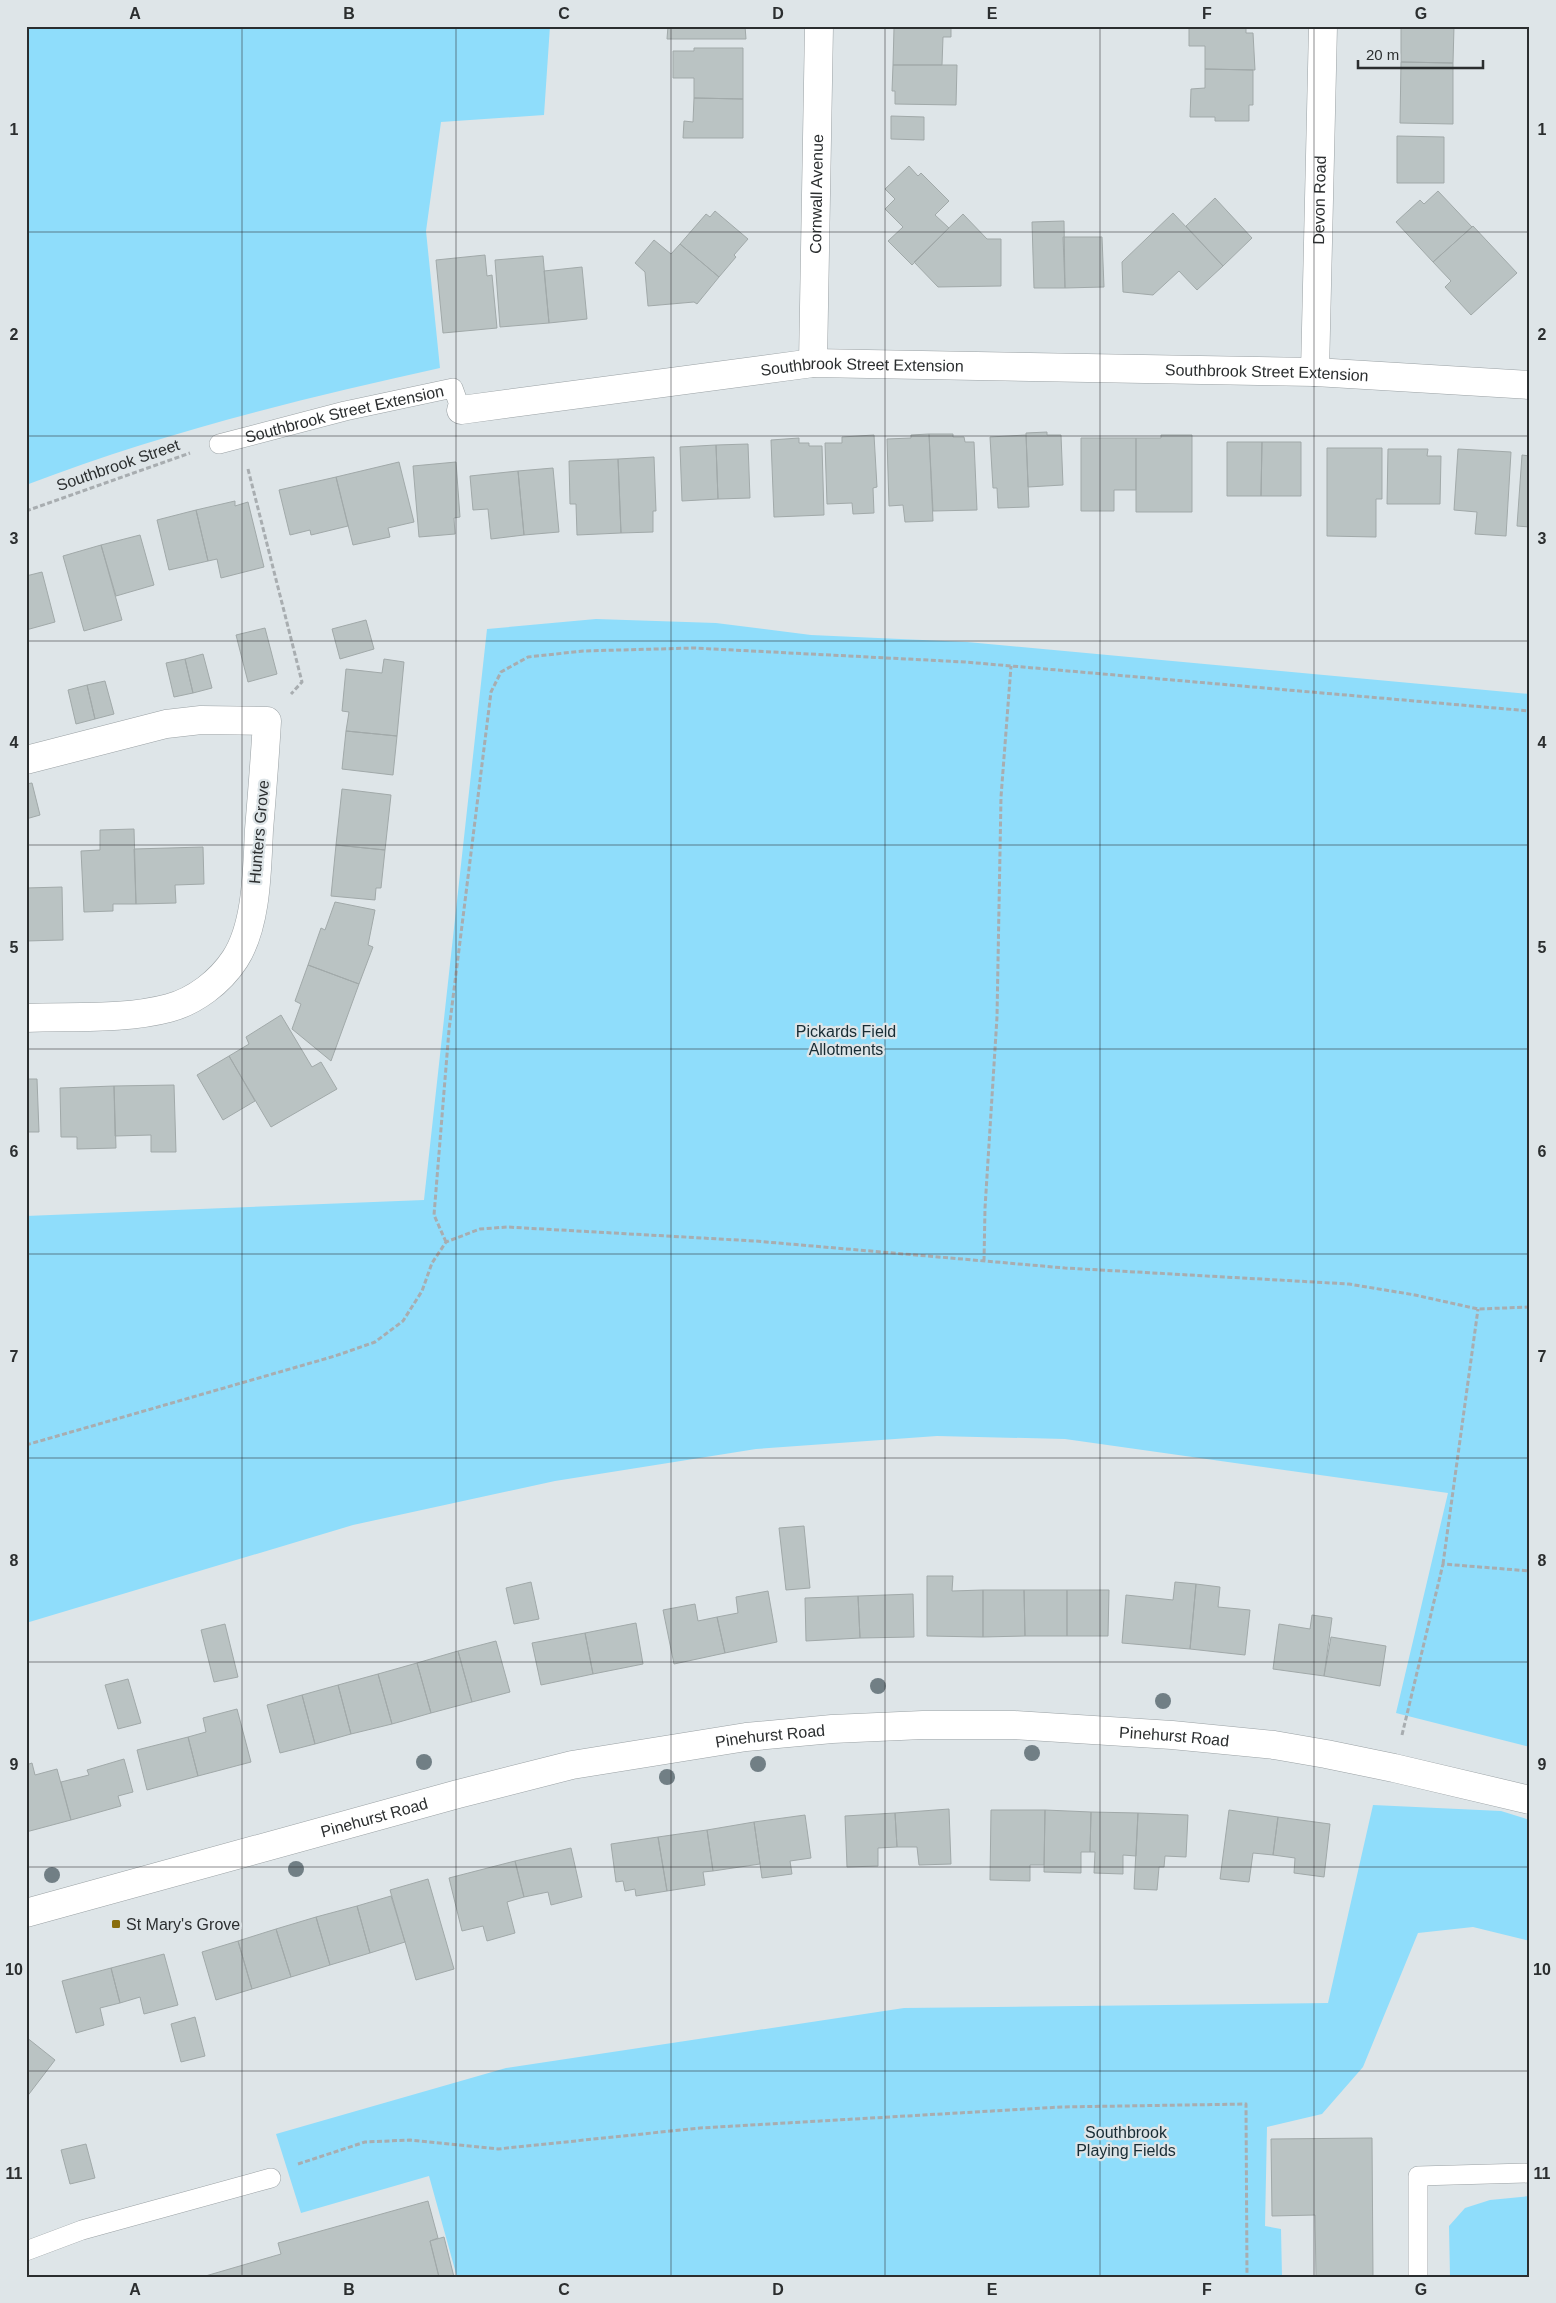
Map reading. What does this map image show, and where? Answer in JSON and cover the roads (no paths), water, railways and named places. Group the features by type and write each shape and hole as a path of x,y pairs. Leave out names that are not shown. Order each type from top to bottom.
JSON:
{"street":[{"name":"Cornwall Avenue","path":"813,363 819,26"},
{"name":"Devon Road","path":"1315,372 1324,26"},
{"name":"Southbrook Street Extension","path":"461,410 813,363 1315,372 1530,385"},
{"name":"Hunters Grove","path":"26,760 166,724 201,720 267,721 257,864 250,917 235,959 222,974 193,998 171,1008 130,1015 26,1018"},
{"name":"Pinehurst Road","path":"26,1914 458,1794 572,1765 746,1737 832,1729 923,1725 1014,1725 1172,1735 1274,1745 1394,1768 1530,1800"}],"lane":[{"name":"Southbrook Street Extension","path":"219,444 345,411 453,388 461,410"},
{"path":"1418,2277 1418,2176 1530,2173"},
{"path":"26,2251 82,2230 272,2178"}],"place":[{"name":"St Mary's Grove","path":"116,1924"}],"park label":[{"name":"Pickards Field Allotments","path":"846,1040"},
{"name":"Southbrook Playing Fields","path":"1126,2141"}]}
